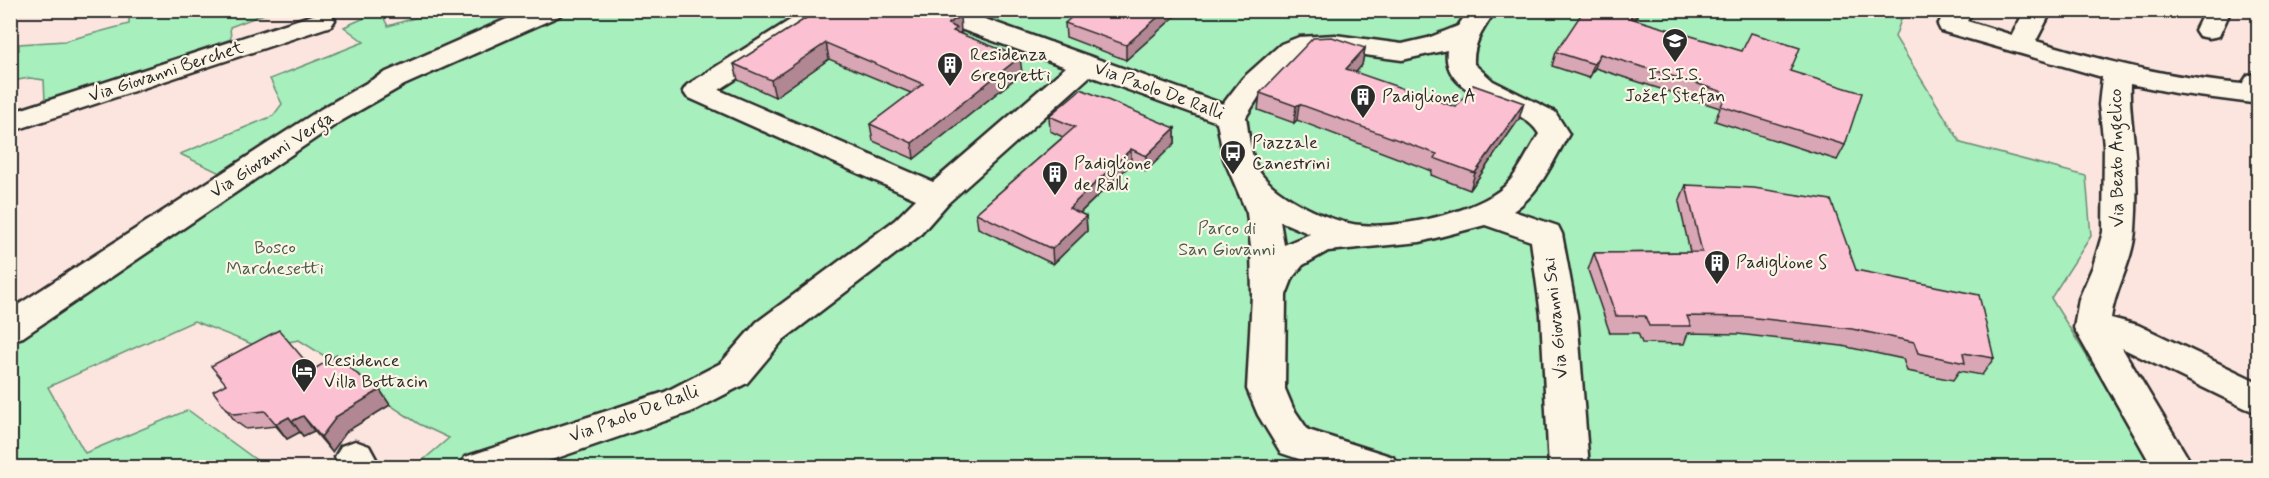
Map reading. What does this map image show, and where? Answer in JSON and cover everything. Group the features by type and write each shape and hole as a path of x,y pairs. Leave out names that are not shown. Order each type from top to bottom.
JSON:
{"street":[{"name":"Via Giovanni Verga","path":"10,328 331,115 394,79 550,10"},
{"path":"825,10 697,91 937,196"},
{"name":"Via Paolo De Ralli","path":"933,10 1231,117"},
{"name":"Via Beato Angelico","path":"1960,10 1951,26 2117,74 2212,91 2252,94 2259,81"},
{"path":"2020,45 2039,10"},
{"name":"Via Giovanni Berchet","path":"10,123 322,20"},
{"path":"1379,468 1295,442 1277,415 1266,388 1269,295 1268,247 1263,213 1239,159 1231,117 1238,103 1253,84 1291,50 1309,43 1402,52 1436,45 1475,21"},
{"path":"1475,21 1458,49 1460,67 1483,87"},
{"path":"1269,295 1274,275 1289,259 1309,245 1331,238 1405,233 1484,213 1515,195 1554,134 1545,118 1483,87 1366,47"},
{"name":"Via Paolo De Ralli","path":"479,468 678,402 734,373 770,331 907,228 937,196 1086,65"},
{"name":"Via Beato Angelico","path":"2092,328 2096,299 2110,266 2119,232 2119,146 2114,105 2117,74"},
{"path":"1251,182 1278,207 1304,222 1357,235"},
{"name":"Via Giovanni Sai","path":"1484,213 1546,234 1559,315 1569,468"},
{"path":"2092,328 2125,334 2259,398"},
{"path":"2092,328 2174,468"}],"green space":[{"path":"129,10 272,11 230,27 231,39 45,101 44,80 30,78 11,81 11,51 19,50 19,44 65,41 129,24"},
{"path":"380,11 388,26 437,11 509,11 512,20 224,175 180,154 273,116 282,104 270,79 364,42 344,27"},
{"name":"Parco di San Giovanni","path":"575,11 1904,11 1895,37 1961,143 2086,176 2091,236 2051,298 2155,467 415,467 449,438 419,424 390,405 347,370 299,340 259,347 194,321 48,387 85,453 188,410 266,467 11,467 10,344 82,291 333,121 401,82 520,31"}],"building":[{"name":"Residenza Gregoretti","path":"819,10 944,10 960,16 948,24 957,28 953,31 1020,57 912,143 870,124 923,84 826,43 771,80 734,64"},
{"path":"1080,10 1166,10 1126,45 1065,23"},
{"path":"1584,10 1635,10 1630,18 1742,51 1751,33 1800,48 1790,71 1862,93 1845,145 1721,106 1727,93 1600,54 1594,64 1556,52"},
{"name":"Padiglione A","path":"1332,37 1365,48 1346,69 1456,107 1473,85 1524,103 1475,173 1434,158 1437,154 1299,104 1296,106 1260,93 1313,38"},
{"name":"Padiglione de Ralli","path":"1081,89 1175,128 1146,156 1131,149 1069,208 1086,216 1052,249 976,213 1075,127 1049,116"},
{"name":"Padiglione S","path":"1686,185 1754,188 1831,200 1856,270 1979,295 1994,358 1963,353 1965,363 1918,353 1914,342 1852,329 1747,317 1687,316 1691,326 1649,326 1645,316 1616,316 1594,253 1702,252"},
{"name":"Residence Villa Bottacin","path":"279,330 313,370 337,355 357,374 380,390 337,416 321,437 303,416 292,421 289,417 276,424 265,411 234,414 224,406 213,391 226,384 211,366"}],"place":[{"name":"I.S.I.S. Jožef Stefan","path":"1675,64"},
{"name":"Residenza Gregoretti","path":"950,88"},
{"name":"Padiglione A","path":"1363,120"},
{"name":"Piazzale Canestrini","path":"1233,176"},
{"name":"Padiglione de Ralli","path":"1055,197"},
{"name":"Padiglione S","path":"1717,286"},
{"name":"Residence Villa Bottacin","path":"304,394"}],"park label":[{"name":"Bosco Marchesetti","path":"275,258"}]}
